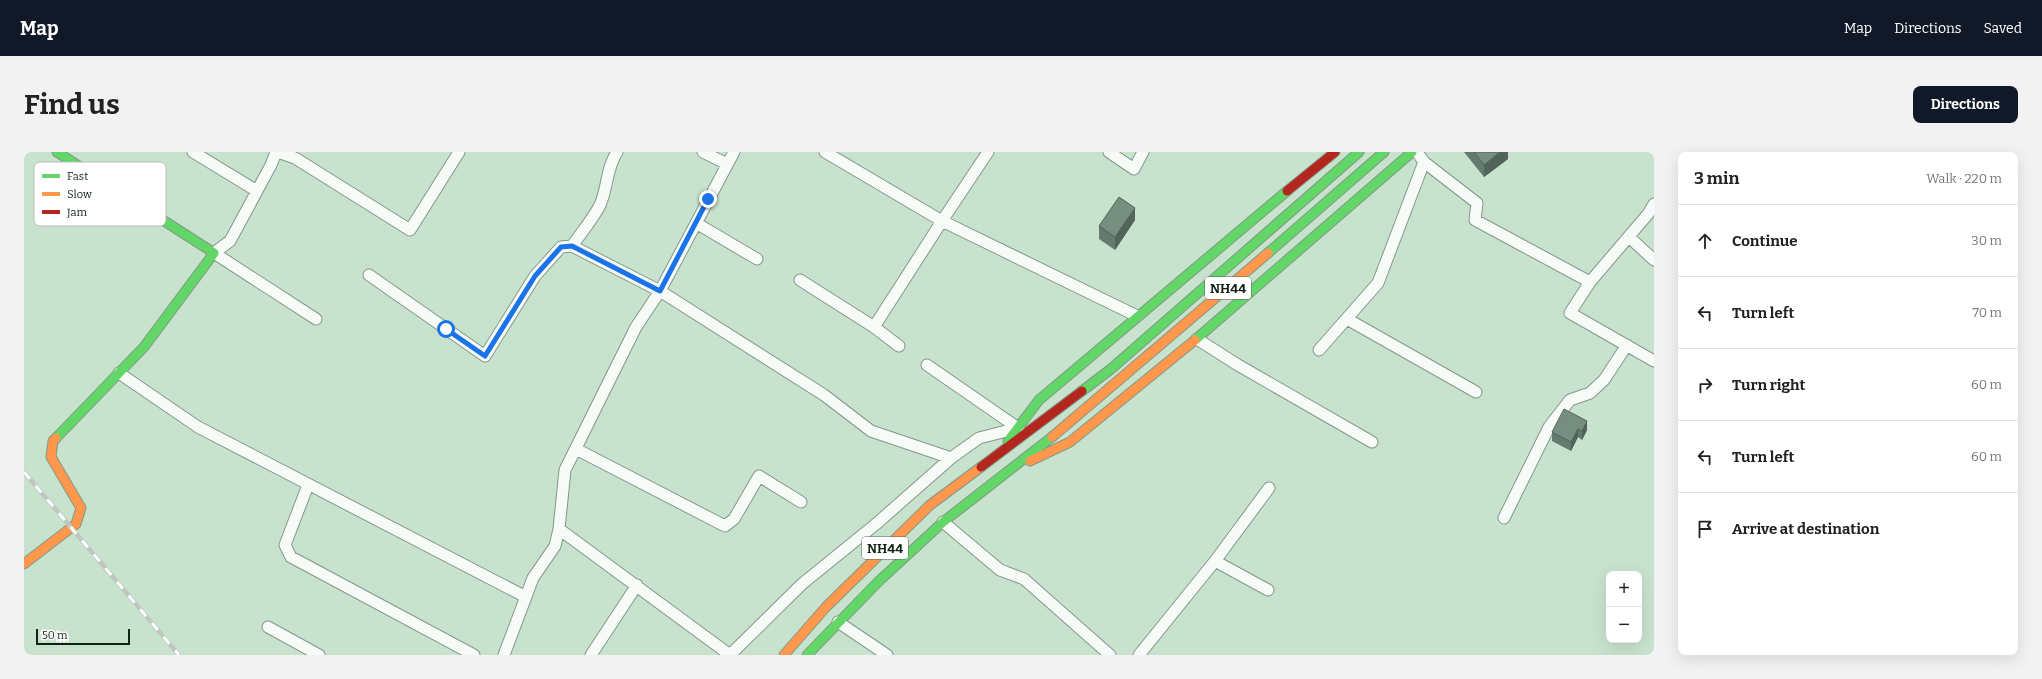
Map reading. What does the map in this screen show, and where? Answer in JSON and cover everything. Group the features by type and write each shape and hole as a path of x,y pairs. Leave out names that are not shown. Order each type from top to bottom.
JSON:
{"main road":[{"path":"57,152 73,162"},
{"path":"999,454 1039,400 1137,316 1335,152"},
{"name":"NH44","path":"784,655 826,607 930,505 1111,368 1359,152"},
{"name":"NH44","path":"808,655 879,581 944,522 1071,423 1384,152"},
{"path":"1007,473 1070,442 1196,339 1412,152"},
{"path":"24,564 76,524 81,508 51,457 54,441 144,346 214,253 166,222"}],"street":[{"path":"193,152 257,191"},
{"path":"316,319 214,253 230,241 277,152 295,158 410,230 459,152"},
{"path":"572,246 600,206 606,188 610,162 617,152"},
{"path":"703,152 727,164"},
{"path":"504,655 533,578 555,546 559,529 565,470 636,327 660,291 733,152"},
{"path":"826,152 942,221 1137,316"},
{"path":"874,327 988,152"},
{"path":"1109,152 1134,169 1143,152"},
{"path":"1418,152 1424,162 1477,203 1475,220 1590,282"},
{"path":"1319,350 1378,283 1424,162"},
{"path":"1654,204 1648,214 1590,282 1570,313 1654,361"},
{"path":"696,223 757,259"},
{"path":"1629,237 1654,260"},
{"path":"369,275 485,356 535,276 561,247 572,246 660,291 824,395 871,432 951,458"},
{"path":"800,280 874,327 899,346"},
{"path":"1347,319 1476,392"},
{"path":"1196,339 1238,365 1372,442"},
{"path":"1504,518 1549,427 1570,400 1590,393 1604,380 1627,345"},
{"path":"927,365 1018,428"},
{"path":"119,373 198,427 526,597"},
{"path":"559,529 730,655 802,584 876,524 951,458 979,438 1018,428"},
{"path":"576,449 725,526 734,519 759,476 801,502"},
{"path":"308,485 285,545 291,557 474,655"},
{"path":"1139,655 1215,561 1269,488"},
{"path":"944,522 1000,570 1024,579 1110,655"},
{"path":"1215,561 1268,590"},
{"path":"591,655 637,586"},
{"path":"838,622 879,653"},
{"path":"268,627 319,655"}],"building":[{"path":"1474,152 1500,152 1484,165"},
{"path":"1119,197 1135,208 1115,237 1099,226"},
{"path":"1564,409 1587,421 1582,431 1578,429 1571,442 1552,432"}],"railway":[{"path":"24,472 179,655"}],"traffic: fast":[{"path":"57,152 73,162"},
{"path":"1082,391 1111,369 1359,152"},
{"path":"1268,253 1384,152"},
{"path":"1195,340 1412,152"},
{"path":"1008,441 1039,400 1287,191"},
{"path":"56,438 144,347 214,253 166,222"},
{"path":"807,655 879,581 943,522 1052,437"}],"traffic: slow":[{"path":"1052,437 1268,253"},
{"path":"1030,461 1070,442 1195,340"},
{"path":"24,564 76,524 81,508 51,457 53,441 56,438"},
{"path":"784,655 826,607 930,505 981,467"}],"traffic: jam":[{"path":"1287,191 1335,152"},
{"path":"981,467 1082,391"}],"route":[{"path":"446,329 485,356 535,276 561,247 572,246 660,291 708,199"}]}
